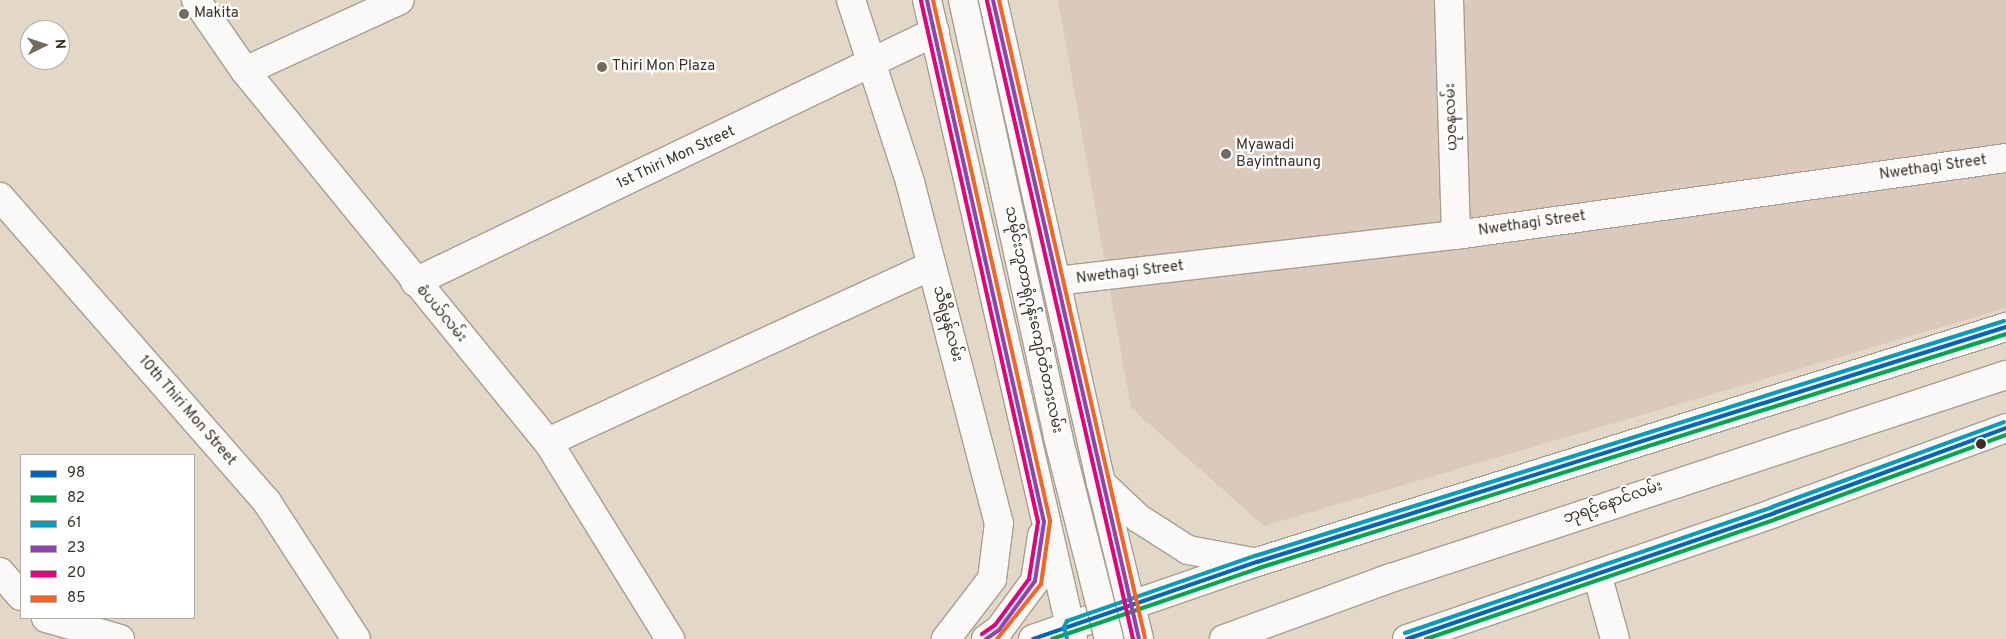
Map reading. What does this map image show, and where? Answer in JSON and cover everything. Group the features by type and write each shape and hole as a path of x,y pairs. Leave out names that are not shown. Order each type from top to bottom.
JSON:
{"main road":[{"name":"စံပယ်လမ်း","path":"196,0 245,71 415,282 548,442 670,639"},
{"path":"245,71 400,0"},
{"name":"သီရိမွန်လမ်း","path":"851,0 910,182 999,523 992,579 946,639"},
{"path":"927,0 1044,522 1071,633"},
{"name":"သမိုင်းဘူတာရုံဂုန်းကျော်တံတားလမ်း","path":"963,0 1058,436 1109,639"},
{"path":"993,0 1100,483 1139,639"},
{"name":"ယုဇနလမ်း","path":"1449,0 1456,235"},
{"name":"1st Thiri Mon Street","path":"415,282 873,64 935,32"},
{"name":"Nwethagi Street","path":"1056,281 1456,235 2006,158"},
{"name":"10th Thiri Mon Street","path":"0,197 267,502 356,639"},
{"path":"548,442 931,266"},
{"path":"1033,639 1071,633 1131,605 1257,562 2006,328"},
{"name":"ဘုရင့်နောင်လမ်း","path":"1224,639 1400,575 2006,376"},
{"path":"1407,639 1597,574 2006,428"},
{"path":"1100,483 1138,518 1188,550 1257,562"},
{"path":"986,639 999,630 1035,581 1044,522"},
{"path":"0,572 20,595"},
{"path":"1597,574 1615,639"},
{"path":"50,619 120,639"}],"shaded area":[{"path":"1058,0 2006,0 2006,308 1264,526 1131,408"}],"transit line":[{"name":"23","path":"927,0 1044,522 1035,581 999,630 986,639"},
{"name":"85","path":"933,0 1050,521 1041,584 997,639"},
{"name":"23","path":"993,0 1139,639"},
{"name":"85","path":"999,0 1145,638"},
{"name":"20","path":"921,1 1038,522 1029,579 995,625 982,634"},
{"name":"20","path":"987,1 1133,639"},
{"name":"61","path":"1067,639 1064,627 1067,621 1255,556 2004,321"},
{"name":"98","path":"1033,639 1257,562 2006,327"},
{"name":"82","path":"1052,639 1259,568 2006,334"},
{"name":"61","path":"1405,633 1772,507 2004,422"},
{"name":"98","path":"1407,639 1774,513 2006,428"},
{"name":"82","path":"1426,639 1776,519 2006,435"}],"place":[{"name":"Makita","path":"184,14"},
{"name":"Thiri Mon Plaza","path":"602,67"},
{"name":"Myawadi Bayintnaung","path":"1226,154"}]}
